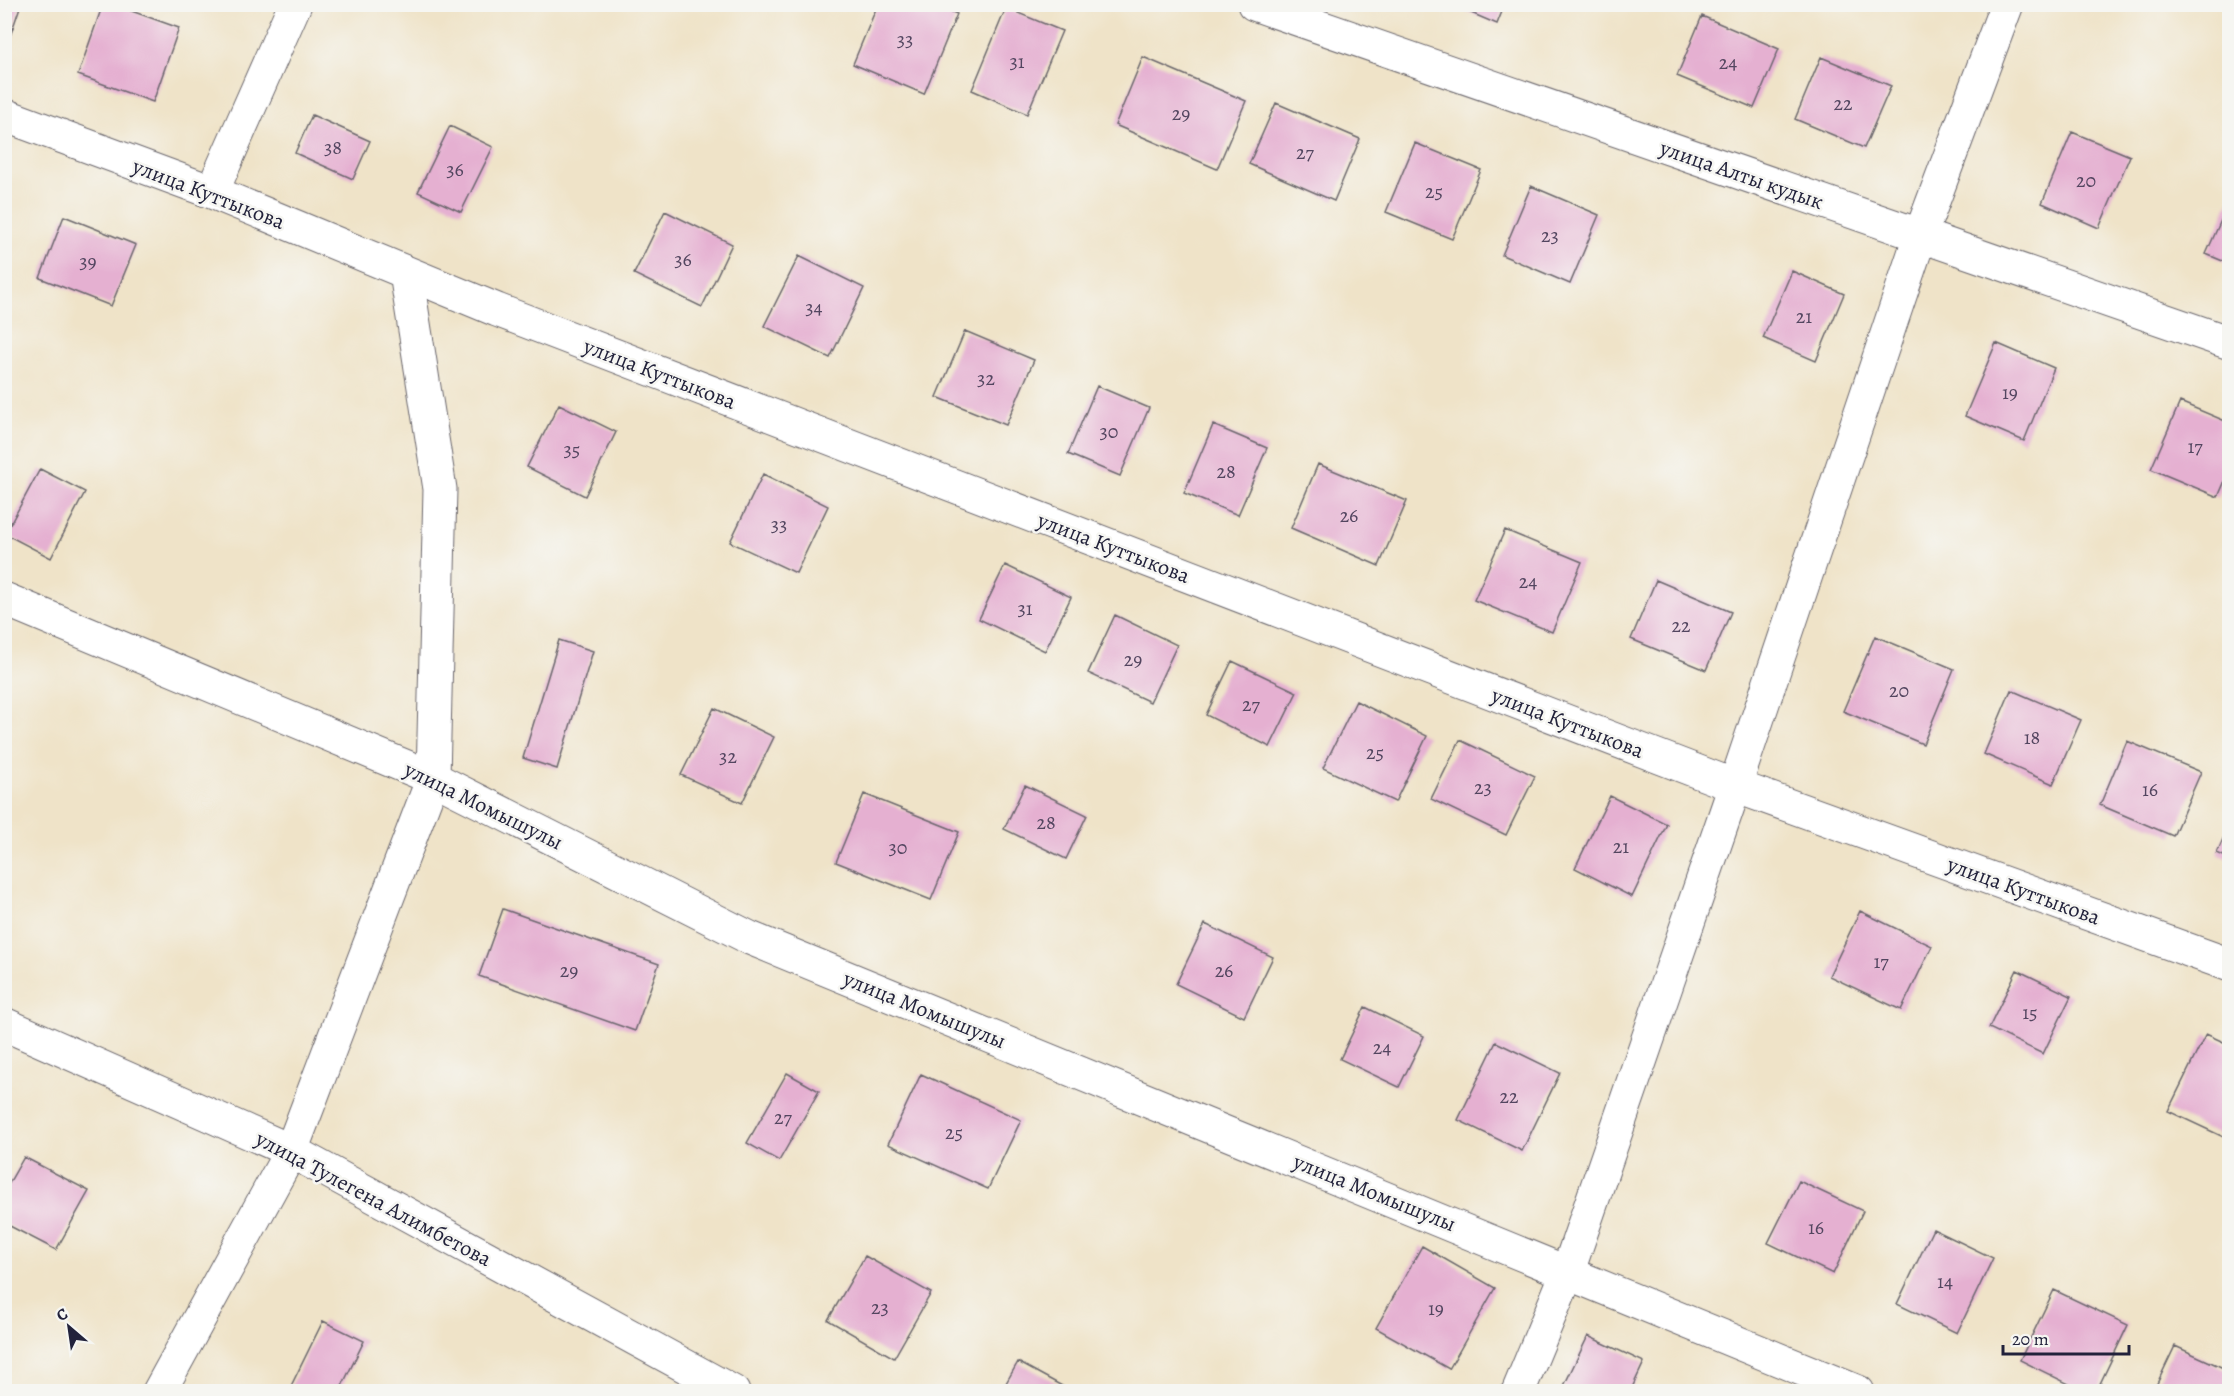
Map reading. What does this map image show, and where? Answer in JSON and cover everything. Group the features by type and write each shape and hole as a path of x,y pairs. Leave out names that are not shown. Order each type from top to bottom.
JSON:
{"street":[{"path":"212,192 295,4"},
{"name":"улица Алты кудык","path":"1254,4 2229,343"},
{"path":"1518,1392 1568,1271 1735,786 1920,236 2007,4"},
{"name":"улица Куттыкова","path":"4,115 212,192 497,310 1735,786 2229,965"},
{"path":"159,1392 291,1151 433,778 440,489 406,273"},
{"name":"улица Момышулы","path":"4,599 433,778 750,938 1568,1271 1858,1392"},
{"name":"улица Тулегена Алимбетова","path":"4,1024 291,1151 733,1392"}],"building":[{"path":"4,4 21,4 8,42 4,41"},
{"path":"103,4 112,4 179,28 153,102 78,75"},
{"path":"878,4 934,4 957,14 924,94 853,64"},
{"path":"1450,4 1505,4 1497,24"},
{"path":"1006,8 1062,31 1027,114 972,90"},
{"path":"1702,16 1779,49 1754,108 1677,76"},
{"path":"1143,57 1246,101 1217,169 1115,125"},
{"path":"1821,57 1891,86 1864,148 1795,119"},
{"path":"1276,103 1360,139 1334,201 1249,164"},
{"path":"312,115 370,141 353,179 295,153"},
{"path":"450,126 493,147 461,212 418,192"},
{"path":"2072,132 2130,156 2099,228 2042,203"},
{"path":"1415,143 1481,170 1452,239 1386,212"},
{"path":"1531,186 1599,215 1570,284 1502,255"},
{"path":"2230,200 2230,264 2206,254"},
{"path":"665,211 732,244 702,307 634,274"},
{"path":"64,216 136,245 111,306 40,278"},
{"path":"799,256 864,288 830,358 764,326"},
{"path":"1792,271 1844,294 1816,361 1763,338"},
{"path":"965,331 1034,360 1006,425 937,397"},
{"path":"1996,343 2054,368 2024,441 1965,416"},
{"path":"1097,386 1149,408 1120,476 1068,454"},
{"path":"2180,402 2230,423 2230,469 2218,497 2151,469"},
{"path":"559,404 616,432 585,496 527,467"},
{"path":"1213,425 1267,448 1238,515 1184,493"},
{"path":"1318,464 1407,501 1379,566 1291,528"},
{"path":"40,469 85,492 51,558 5,534"},
{"path":"763,474 828,506 796,573 730,542"},
{"path":"1505,530 1582,562 1552,632 1474,600"},
{"path":"1005,565 1071,597 1045,651 979,619"},
{"path":"1656,580 1731,612 1706,670 1631,639"},
{"path":"1115,615 1177,645 1150,702 1088,673"},
{"path":"1875,636 1954,669 1923,744 1843,711"},
{"path":"559,640 593,651 557,769 523,758"},
{"path":"1232,661 1297,692 1270,747 1206,715"},
{"path":"2011,690 2081,720 2053,784 1984,754"},
{"path":"1356,701 1427,736 1395,802 1323,768"},
{"path":"714,708 774,737 742,803 681,775"},
{"path":"1460,740 1535,776 1506,835 1431,799"},
{"path":"2127,741 2201,772 2173,836 2100,805"},
{"path":"1025,785 1087,815 1066,859 1004,829"},
{"path":"864,794 959,832 931,900 836,862"},
{"path":"1610,796 1667,824 1632,897 1575,868"},
{"path":"2230,823 2230,859 2217,853"},
{"path":"503,909 659,964 635,1031 479,976"},
{"path":"1860,911 1932,946 1901,1010 1829,976"},
{"path":"1205,924 1273,957 1244,1017 1176,984"},
{"path":"2017,970 2071,996 2043,1054 1989,1028"},
{"path":"1365,1007 1424,1036 1399,1087 1340,1059"},
{"path":"2206,1034 2230,1045 2230,1140 2168,1111"},
{"path":"1496,1042 1560,1073 1522,1151 1458,1120"},
{"path":"787,1073 819,1091 779,1161 747,1143"},
{"path":"921,1074 1021,1120 988,1189 888,1144"},
{"path":"24,1157 89,1191 56,1250 4,1223 4,1192"},
{"path":"1799,1181 1863,1211 1833,1274 1768,1243"},
{"path":"1933,1229 1993,1258 1957,1333 1897,1304"},
{"path":"1422,1246 1495,1288 1449,1369 1376,1328"},
{"path":"865,1256 931,1293 894,1358 828,1320"},
{"path":"2054,1290 2128,1325 2096,1392 2085,1392 2020,1360"},
{"path":"323,1321 364,1341 339,1392 288,1392"},
{"path":"1588,1336 1644,1362 1630,1392 1561,1392"},
{"path":"2175,1346 2230,1371 2230,1392 2153,1392"},
{"path":"1018,1362 1073,1392 1001,1392"}]}
